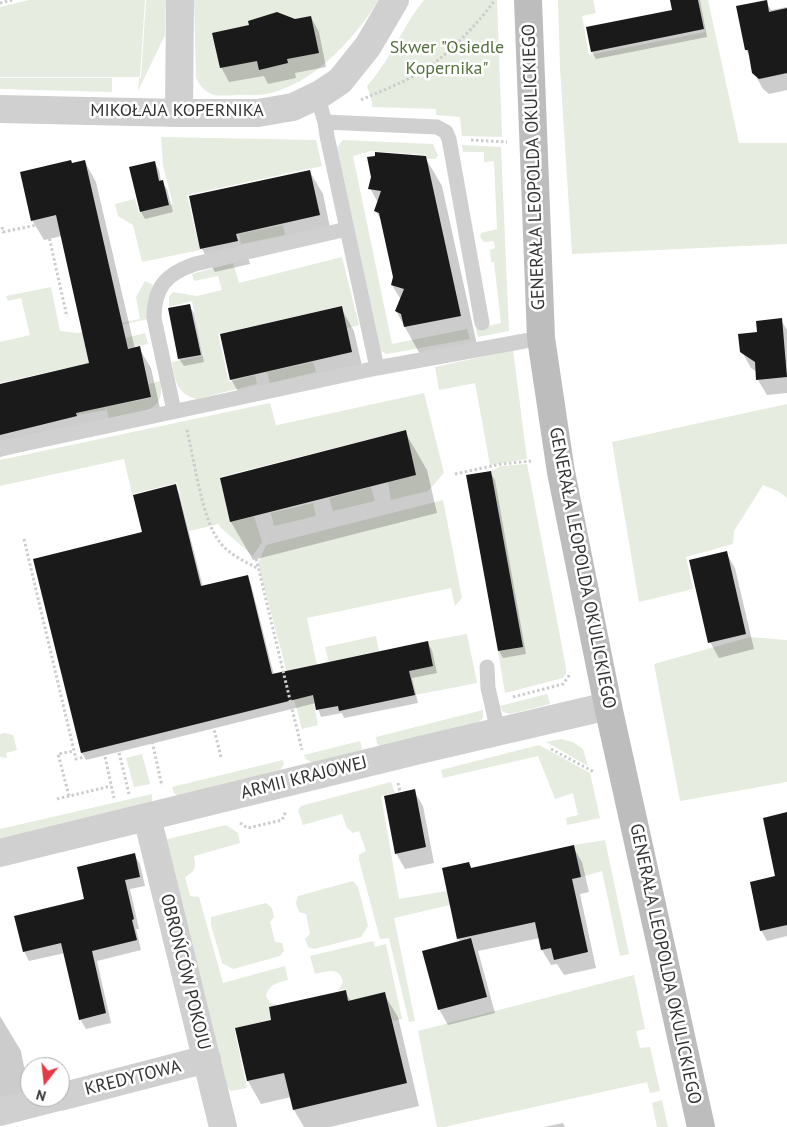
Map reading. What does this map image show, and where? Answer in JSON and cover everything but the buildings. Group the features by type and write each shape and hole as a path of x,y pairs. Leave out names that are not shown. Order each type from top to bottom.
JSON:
{"street":[{"path":"179,114 180,0"},
{"name":"MIKOŁAJA KOPERNIKA","path":"0,109 179,114 258,113 293,107 340,81 368,46 394,0"},
{"name":"GENERAŁA LEOPOLDA OKULICKIEGO","path":"528,0 541,338 561,472 608,706 701,1127"},
{"name":"ARMII KRAJOWEJ","path":"0,853 142,805 498,731 608,706"},
{"name":"OBROŃCÓW POKOJU","path":"142,805 222,1127"},
{"name":"KREDYTOWA","path":"70,1094 206,1059"},
{"name":"KREDYTOWA","path":"0,1112 20,1107"}],"lane":[{"path":"317,95 325,122 376,368"},
{"path":"325,122 437,127 446,132 449,139 482,323"},
{"path":"178,410 154,318 157,294 163,282 184,268 195,264 347,229"},
{"path":"0,449 376,368 541,338"},
{"path":"487,667 490,703 498,731"}],"path":[{"path":"0,3 12,0"},
{"path":"353,104 431,66 476,24 494,0"},
{"path":"507,133 508,151"},
{"path":"2,227 3,232 46,223 67,317"},
{"path":"178,410 208,521 219,542 234,555 258,569"},
{"path":"455,474 501,464 533,461 532,452"},
{"path":"268,536 256,558 302,751"},
{"path":"24,539 76,758 152,741 162,786"},
{"path":"490,703 563,684 570,677 572,668"},
{"path":"221,757 213,725 290,703"},
{"path":"118,748 129,795 142,805"},
{"path":"295,752 311,748"},
{"path":"549,748 597,773"},
{"path":"69,796 58,754 74,751"},
{"path":"104,752 114,798"},
{"path":"154,788 168,785"},
{"path":"57,799 111,786"},
{"path":"399,787 400,792"},
{"path":"105,801 129,795"}],"green space":[{"path":"29,0 145,0 140,77 0,77 0,7"},
{"path":"146,0 166,0 165,35 138,91 139,78 141,78"},
{"path":"194,0 379,0 346,43 304,79 267,94 223,96 208,92 200,85 196,78"},
{"name":"Skwer \"Osiedle Kopernika\"","path":"424,0 497,0 502,137 462,136 460,117 436,115 436,109 372,107 367,86 383,66 409,21"},
{"path":"558,0 593,0 596,13 582,16 589,55 705,32 699,0 708,0 739,143 787,143 787,244 572,254 560,68"},
{"path":"0,78 112,78 112,92 0,89"},
{"path":"161,137 316,140 322,166 187,195 200,250 142,262 133,225 118,216 115,204 135,199 139,213 173,204 163,166"},
{"path":"343,140 433,144 438,156 435,159 427,159 426,155 371,151 353,156 392,344 467,329 470,339 387,354 381,351 337,147"},
{"path":"462,145 501,147 509,331 478,337 476,329 501,323 494,262 491,262 490,250 495,248 494,241 484,242 480,237 481,233 497,229 494,161 484,162 484,152 463,152"},
{"path":"283,225 285,235 241,244 239,234"},
{"path":"342,257 359,325 347,328 342,306 218,334 229,382 255,375 257,384 197,399 190,397 181,390 174,375 172,362 203,356 192,301 169,307 169,297 173,292 197,296 222,290 218,276 194,281 192,274 233,263 239,283"},
{"path":"145,281 153,285 148,305 148,319 94,331 97,345 145,333 148,344 99,354 110,406 151,398 149,384 160,381 161,392 159,400 147,410 109,419 90,330 140,319 136,297"},
{"path":"51,287 60,331 78,333 89,330 106,410 77,415 66,368 0,383 0,342 30,335 21,298 8,301 6,296"},
{"path":"513,350 527,459 490,465 475,383 439,390 435,367"},
{"path":"313,362 316,372 270,383 267,372"},
{"path":"424,393 444,473 428,491 391,500 388,482 416,475 405,430 220,477 230,522 254,516 262,542 253,556 219,524 189,531 177,483 132,494 124,459 0,486 0,460 270,403 276,425 273,426"},
{"path":"787,404 787,498 778,491 763,485 734,531 733,544 686,557 693,589 639,602 612,442"},
{"path":"527,464 566,674 563,678 505,693 498,651 523,647 491,471 501,466"},
{"path":"371,487 375,501 333,511 329,498"},
{"path":"443,500 462,598 455,606 451,588 307,618 317,665 307,667 318,725 302,729 258,564 266,545"},
{"path":"313,503 316,516 274,526 271,513"},
{"path":"467,634 477,683 415,695 409,671 433,665 428,641"},
{"path":"376,636 379,651 329,662 325,647"},
{"path":"750,637 787,640 787,782 680,801 654,664"},
{"path":"547,694 550,704 510,714 503,712 500,706"},
{"path":"483,710 483,718 479,722 382,747 377,744 376,737"},
{"path":"0,734 13,735 17,750 6,753 7,758 0,757"},
{"path":"561,739 573,742 583,749 588,766 546,742"},
{"path":"360,741 361,750 315,764 306,759 304,755"},
{"path":"539,745 590,773 600,818 567,825 566,818 578,815 573,793 555,799 538,756 443,778 441,770"},
{"path":"142,754 150,784 134,787 126,758"},
{"path":"283,760 284,764 278,773 181,796 177,795 172,789 172,787"},
{"path":"391,782 395,793 381,796 399,899 447,891 450,905 394,918 415,1021 409,1022 389,938 380,939 359,860 359,855 366,851 359,831 353,833 347,828 342,814 303,825 298,810 301,806"},
{"path":"152,794 152,802 0,840 0,829"},
{"path":"226,825 238,833 240,843 194,856 194,868 185,877 190,896 199,897 223,983 285,966 288,980 274,985 267,992 266,996 270,1003 278,1005 269,1007 271,1020 234,1028 247,1088 231,1091 223,1083 164,840"},
{"path":"605,840 629,954 620,956 602,871 581,877 574,845"},
{"path":"353,881 358,887 368,926 361,937 314,949 308,947 305,939 310,934 306,914 299,912 296,903 298,896"},
{"path":"266,903 272,908 274,917 270,922 275,942 282,943 284,951 280,956 233,969 222,963 211,925 211,917"},
{"path":"373,941 375,947 386,944 402,1019 393,1021 385,993 348,1001 346,989 338,990 343,983 339,974 333,971 315,974 310,956"},
{"path":"634,975 645,1029 636,1031 640,1048 650,1047 660,1091 650,1093 647,1082 437,1127 418,1031"},
{"path":"662,1100 668,1127 657,1127 652,1103"}]}
